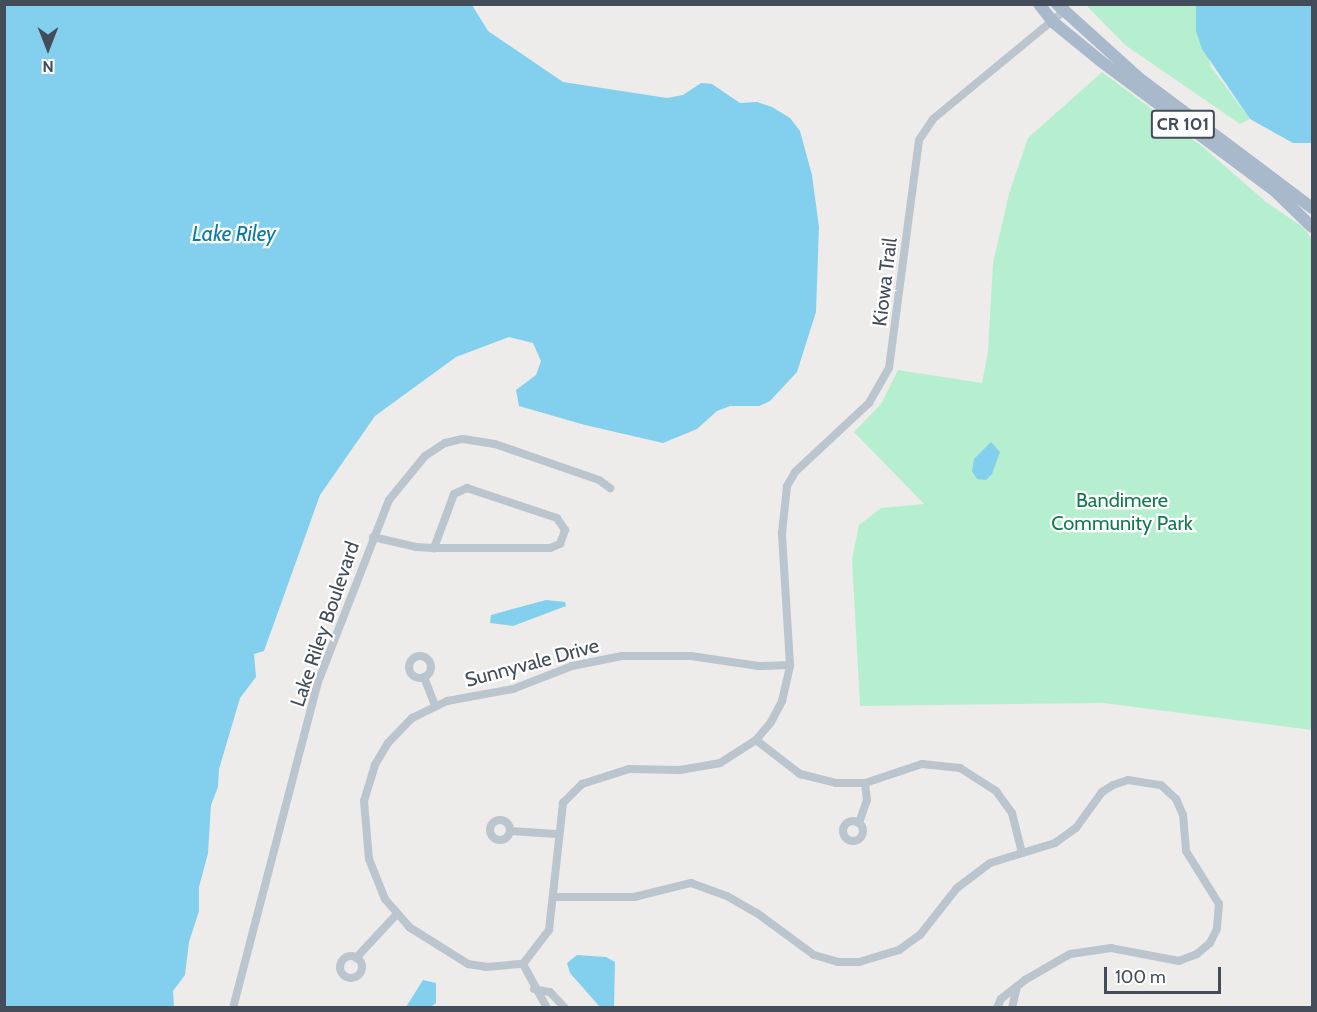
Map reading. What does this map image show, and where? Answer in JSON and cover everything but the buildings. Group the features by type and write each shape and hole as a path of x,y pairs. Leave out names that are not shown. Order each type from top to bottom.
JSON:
{"main road":[{"name":"CR 101","path":"1040,4 1053,22 1148,99 1274,190 1312,226"},
{"name":"CR 101","path":"1060,8 1139,78 1312,208"}],"street":[{"name":"Kiowa Trail","path":"756,740 782,701 790,665 782,533 787,486 795,472 869,403 889,368 916,149 924,128 1053,22 1060,8"},
{"name":"Lake Riley Boulevard","path":"233,1008 318,682 389,500 425,456 445,443 463,439 495,444 598,480 610,488"},
{"path":"373,537 399,546 434,548 550,548 560,544 565,530 557,518 466,488 454,494 434,548"},
{"name":"Sunnyvale Drive","path":"523,964 505,966 468,964 428,940 396,915 376,881 369,859 364,801 375,765 388,743 412,718 435,706 513,689 572,666 622,656 691,656 759,666 790,665"},
{"path":"424,677 435,706"},
{"path":"547,1008 534,989 523,964 549,930 555,897 557,834 563,803 582,784 629,769 680,770 712,765 756,740 800,774 836,783 865,783 922,764 960,768 982,780 1012,813 1022,854"},
{"path":"555,897 634,897 691,883 727,896 757,913 814,955 838,962 859,962 899,950 921,935 973,874 990,862 1055,843 1076,828 1102,792 1128,780 1143,780 1161,785 1176,799 1183,814 1186,851 1219,904 1217,929 1210,943 1197,954 1179,961 1111,948 1070,954 1017,987 997,1008"},
{"path":"859,823 867,800 865,783"},
{"path":"510,831 557,834"},
{"path":"356,958 396,915"},
{"path":"1012,1008 1017,987"},
{"path":"534,989 550,992 565,1008"}],"green space":[{"path":"1086,5 1196,5 1211,67 1250,119 1240,124 1125,45"},
{"name":"Bandimere Community Park","path":"1102,72 1203,147 1266,202 1303,227 1312,239 1312,730 1103,703 860,706 852,559 859,525 881,508 924,504 854,432 881,404 898,370 982,383 988,352 993,263 1009,194 1028,138"}],"water":[{"name":"Lake Riley","path":"5,4 472,5 488,31 563,82 667,98 683,95 701,83 712,84 740,103 757,102 772,107 790,118 800,131 812,175 819,227 816,312 797,372 770,401 759,406 730,406 717,411 697,429 663,443 585,425 519,406 516,390 536,375 541,361 533,343 509,337 456,357 375,416 320,495 264,651 254,654 256,677 240,698 219,769 218,787 211,805 208,853 199,887 199,911 189,942 185,975 173,991 174,1007 5,1007"},
{"path":"1196,4 1312,5 1312,143 1293,143 1250,119 1202,49 1196,31"},
{"path":"991,442 1000,452 992,474 986,480 977,479 972,471 974,459"},
{"path":"546,600 565,602 566,606 513,626 490,623 491,615"},
{"path":"577,955 606,957 615,962 614,1007 600,1007 570,973 567,963"},
{"path":"423,980 436,983 436,1003 431,1007 406,1007"}]}
